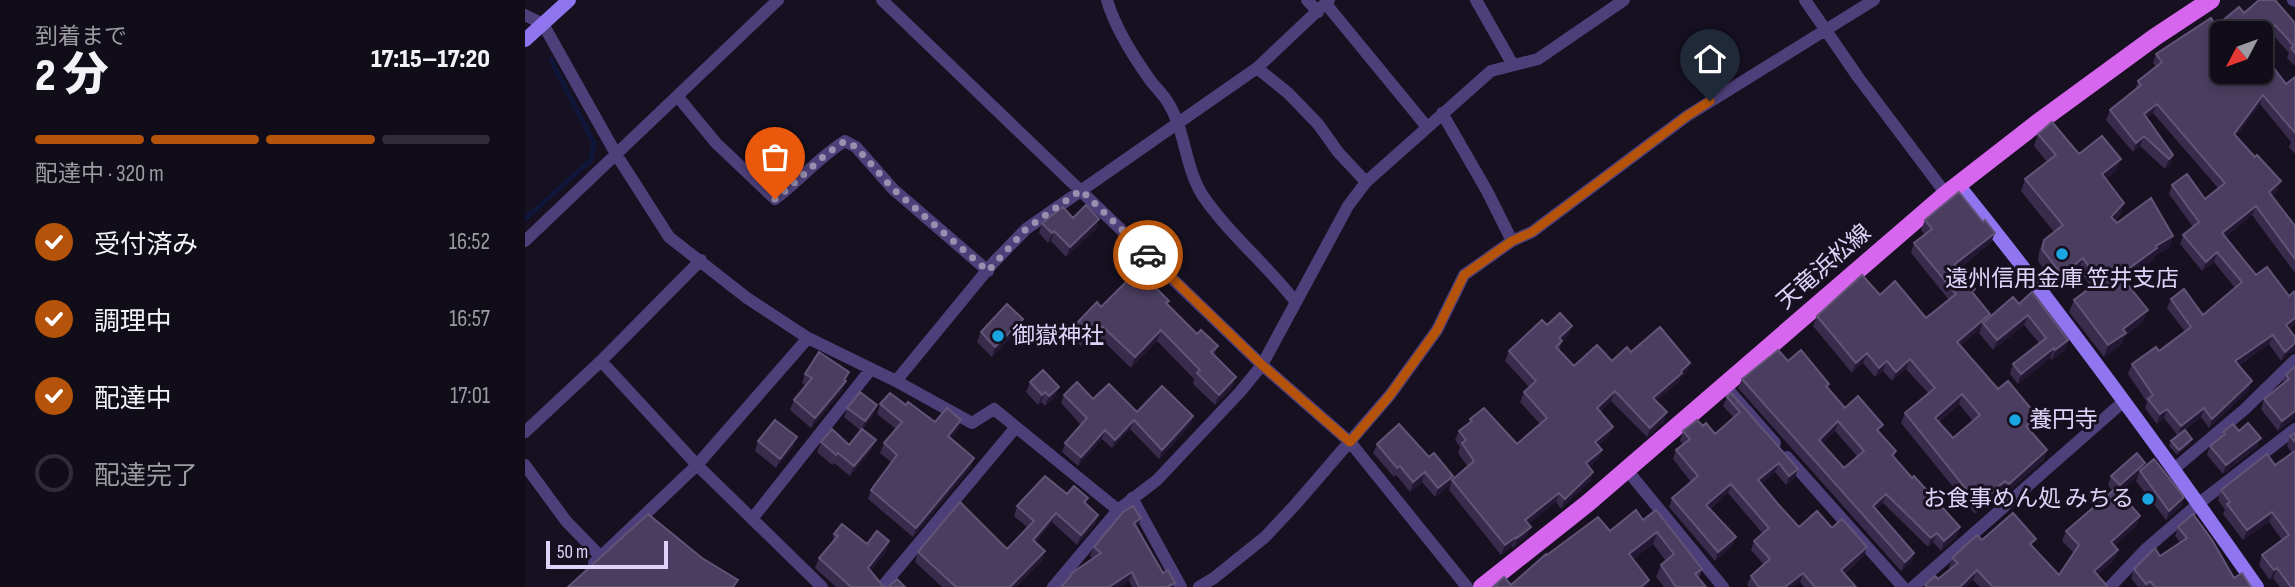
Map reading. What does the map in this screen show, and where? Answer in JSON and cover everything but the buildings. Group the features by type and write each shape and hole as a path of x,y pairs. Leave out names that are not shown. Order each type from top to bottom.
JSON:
{"main road":[{"name":"天竜浜松線","path":"1482,587 1626,470 1952,190 2058,108 2211,0"}],"street":[{"path":"525,40 569,0"},
{"path":"525,241 778,0"},
{"path":"882,0 1262,365 1350,442 1467,587"},
{"path":"1107,0 1126,43 1150,81 1167,100 1178,122 1193,176 1204,196 1295,301"},
{"path":"1307,0 1324,5 1427,127"},
{"path":"1476,0 1513,65"},
{"path":"1053,587 1118,510 1157,480 1240,393 1262,365 1348,206 1366,182 1491,71 1538,59 1624,0"},
{"path":"1805,0 1952,190 2036,282 2257,587"},
{"path":"1199,587 1265,537 1390,395 1437,330 1464,275 1512,241 1542,225 1687,116 1874,0"},
{"path":"895,381 1026,229 1257,68 1324,5"},
{"path":"525,15 543,24 616,154 669,237 747,298 808,338 972,423 994,409 1118,510"},
{"path":"1257,68 1288,93 1318,124 1338,152 1366,182"},
{"path":"678,97 716,143 775,199 799,181 831,149 845,141 856,147 893,189 988,271"},
{"path":"1442,113 1512,241"},
{"path":"525,432 601,361 701,260"},
{"path":"585,572 697,465 808,338"},
{"path":"2174,470 2245,409 2295,360"},
{"path":"601,361 697,465 822,587"},
{"path":"752,519 871,369"},
{"path":"1724,385 1903,587"},
{"path":"1913,587 2124,401"},
{"path":"882,587 1016,426"},
{"path":"2111,587 2147,549 2198,504 2295,429"},
{"path":"525,465 566,521 601,557"},
{"path":"1626,470 1723,587"},
{"path":"1132,498 1181,587"}],"waterway":[{"path":"525,219 591,160 594,143 551,60"}],"way so far":[{"path":"775,199 799,181 831,149 845,141 856,147 893,189 988,271 1026,229 1081,190 1148,255"}],"place":[{"name":"遠州信用金庫 笠井支店","path":"2062,254"},
{"name":"御嶽神社","path":"998,336"},
{"name":"養円寺","path":"2015,420"},
{"name":"お食事めん処 みちる","path":"2148,499"}],"route":[{"path":"1148,255 1262,365 1350,442 1390,395 1437,330 1464,275 1512,241 1532,232 1710,101"}]}
